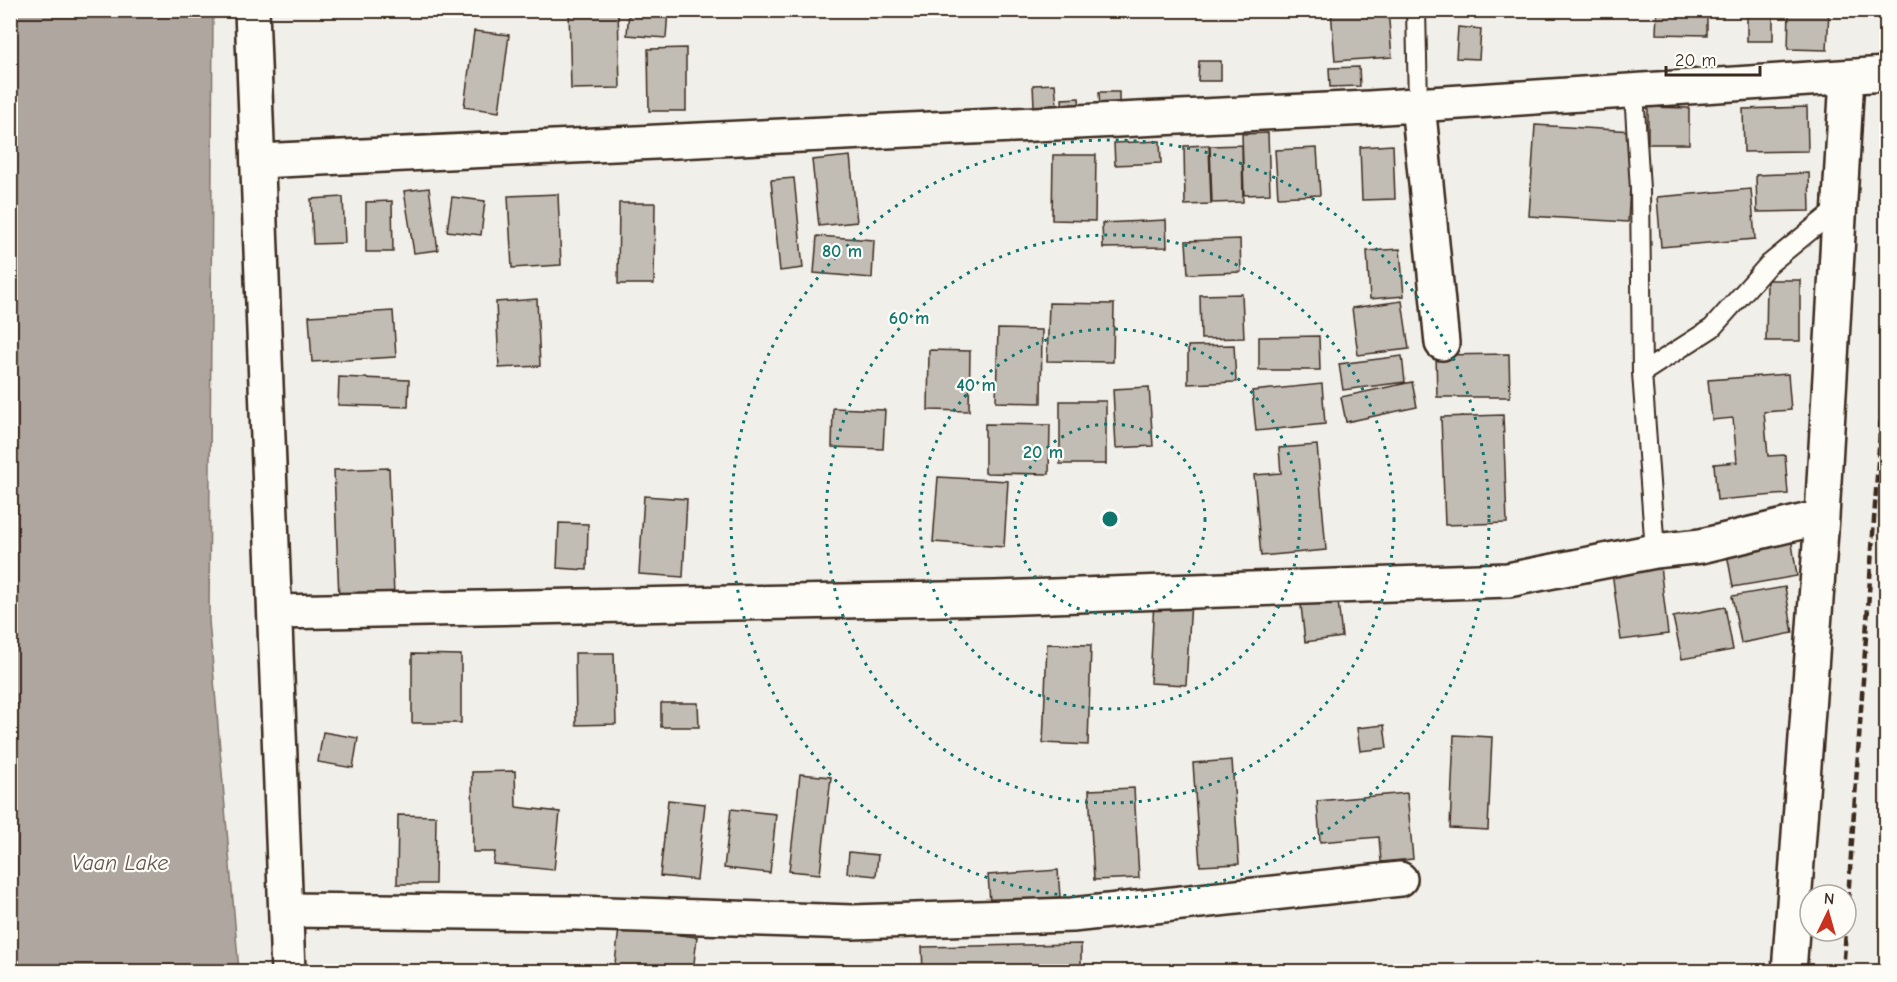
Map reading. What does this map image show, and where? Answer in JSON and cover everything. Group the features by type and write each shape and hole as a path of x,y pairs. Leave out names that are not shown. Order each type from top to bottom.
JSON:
{"street":[{"path":"252,10 288,972"},
{"path":"258,161 1418,104 1634,92 1887,74"},
{"path":"1789,972 1822,517 1847,77"},
{"path":"1418,104 1442,343"},
{"path":"275,612 994,598 1508,580 1655,551 1701,546 1822,517"},
{"path":"286,910 576,913 852,922 1072,915 1400,879"}],"lane":[{"path":"1416,10 1418,104"},
{"path":"1634,92 1640,189 1642,373 1655,551"},
{"path":"1642,373 1712,328 1768,264 1838,208"}],"water":[{"name":"Vaan Lake","path":"10,11 213,11 209,621 239,971 11,971"}],"building":[{"path":"569,10 618,10 620,88 571,89"},
{"path":"629,10 668,10 666,38 627,35"},
{"path":"1331,10 1388,10 1392,57 1335,61"},
{"path":"1657,10 1707,10 1707,35 1656,34"},
{"path":"1747,10 1773,10 1773,41 1747,41"},
{"path":"1789,10 1829,10 1827,50 1788,49"},
{"path":"1458,27 1481,29 1479,59 1456,58"},
{"path":"474,31 509,35 499,112 464,107"},
{"path":"686,48 686,111 649,111 648,49"},
{"path":"1199,61 1221,61 1221,81 1198,81"},
{"path":"1359,67 1360,86 1330,87 1329,68"},
{"path":"1055,84 1057,105 1034,106 1033,85"},
{"path":"1099,92 1119,92 1119,108 1100,109"},
{"path":"1079,98 1080,110 1063,110 1062,99"},
{"path":"1648,107 1689,108 1689,144 1648,144"},
{"path":"1807,107 1808,151 1744,152 1743,109"},
{"path":"1535,125 1633,131 1628,222 1529,216"},
{"path":"1268,133 1270,194 1244,195 1242,134"},
{"path":"1160,141 1161,163 1115,165 1114,143"},
{"path":"1209,145 1211,204 1185,205 1184,146"},
{"path":"1242,145 1243,202 1212,203 1210,146"},
{"path":"1393,145 1395,199 1362,200 1360,147"},
{"path":"1317,148 1320,195 1278,197 1275,150"},
{"path":"1053,155 1096,155 1095,221 1052,220"},
{"path":"850,156 857,222 819,226 812,160"},
{"path":"1809,173 1810,211 1757,212 1756,175"},
{"path":"794,178 803,268 780,271 771,180"},
{"path":"429,188 438,250 414,253 404,191"},
{"path":"1751,189 1755,239 1661,247 1657,197"},
{"path":"558,194 561,265 512,268 508,196"},
{"path":"343,197 345,243 313,244 311,199"},
{"path":"452,197 485,201 481,235 447,231"},
{"path":"392,201 393,252 366,252 366,202"},
{"path":"619,203 655,203 654,284 618,284"},
{"path":"1166,220 1167,247 1103,248 1102,223"},
{"path":"817,236 874,240 872,278 814,273"},
{"path":"1240,239 1241,272 1188,274 1186,241"},
{"path":"1400,249 1404,296 1370,299 1367,251"},
{"path":"1767,280 1800,280 1800,341 1766,341"},
{"path":"1242,294 1244,338 1201,339 1200,295"},
{"path":"537,299 540,366 499,368 496,302"},
{"path":"1402,301 1409,349 1358,355 1352,308"},
{"path":"1049,303 1114,304 1113,362 1047,361"},
{"path":"393,311 396,357 312,362 309,316"},
{"path":"998,329 1042,330 1041,403 996,402"},
{"path":"1319,336 1320,370 1259,370 1259,337"},
{"path":"1234,345 1236,382 1188,384 1188,346"},
{"path":"929,350 970,351 969,411 928,410"},
{"path":"1509,354 1510,397 1437,397 1436,355"},
{"path":"1402,356 1405,382 1343,390 1339,364"},
{"path":"1788,374 1791,410 1764,412 1768,456 1785,455 1788,494 1717,500 1714,464 1737,462 1733,418 1712,420 1708,380"},
{"path":"339,377 409,380 408,407 338,405"},
{"path":"1412,382 1417,407 1346,422 1341,397"},
{"path":"1322,384 1325,424 1256,431 1252,391"},
{"path":"1149,387 1153,446 1116,448 1113,389"},
{"path":"1060,401 1106,401 1106,464 1060,464"},
{"path":"833,408 885,410 883,449 832,447"},
{"path":"1503,415 1507,523 1445,525 1441,417"},
{"path":"985,424 1050,425 1049,474 985,473"},
{"path":"1317,445 1326,550 1261,556 1254,475 1281,473 1279,448"},
{"path":"389,468 394,596 339,598 334,470"},
{"path":"938,477 1008,481 1004,547 933,542"},
{"path":"644,496 687,499 683,577 639,574"},
{"path":"559,523 588,524 587,570 557,568"},
{"path":"1791,537 1797,576 1733,587 1726,548"},
{"path":"1660,566 1668,634 1621,640 1612,572"},
{"path":"1785,587 1793,633 1741,643 1732,596"},
{"path":"1154,599 1191,601 1186,685 1150,683"},
{"path":"1338,601 1342,637 1305,642 1301,605"},
{"path":"1725,607 1733,650 1682,659 1673,617"},
{"path":"1047,644 1091,645 1088,745 1043,743"},
{"path":"575,653 614,653 616,724 576,725"},
{"path":"412,654 461,655 461,723 412,723"},
{"path":"661,703 698,703 699,727 661,727"},
{"path":"1384,725 1387,748 1360,751 1357,728"},
{"path":"323,732 358,738 353,768 318,762"},
{"path":"1454,735 1492,737 1488,830 1450,828"},
{"path":"1232,760 1239,864 1200,866 1193,763"},
{"path":"515,771 516,807 560,812 554,870 493,864 495,852 473,852 472,772"},
{"path":"800,774 831,777 820,874 789,871"},
{"path":"1134,788 1139,878 1094,880 1089,790"},
{"path":"1407,793 1413,859 1381,862 1379,837 1320,842 1317,801"},
{"path":"668,800 705,804 697,880 660,876"},
{"path":"731,809 776,814 770,873 724,868"},
{"path":"398,815 436,816 435,884 397,884"},
{"path":"849,852 878,855 876,876 847,873"},
{"path":"1058,870 1060,897 990,902 988,875"},
{"path":"619,928 697,937 693,972 614,972"},
{"path":"1081,944 1081,972 923,972 922,947"}],"railway":[{"path":"1849,883 1886,345"},
{"path":"1843,972 1845,943"}]}
